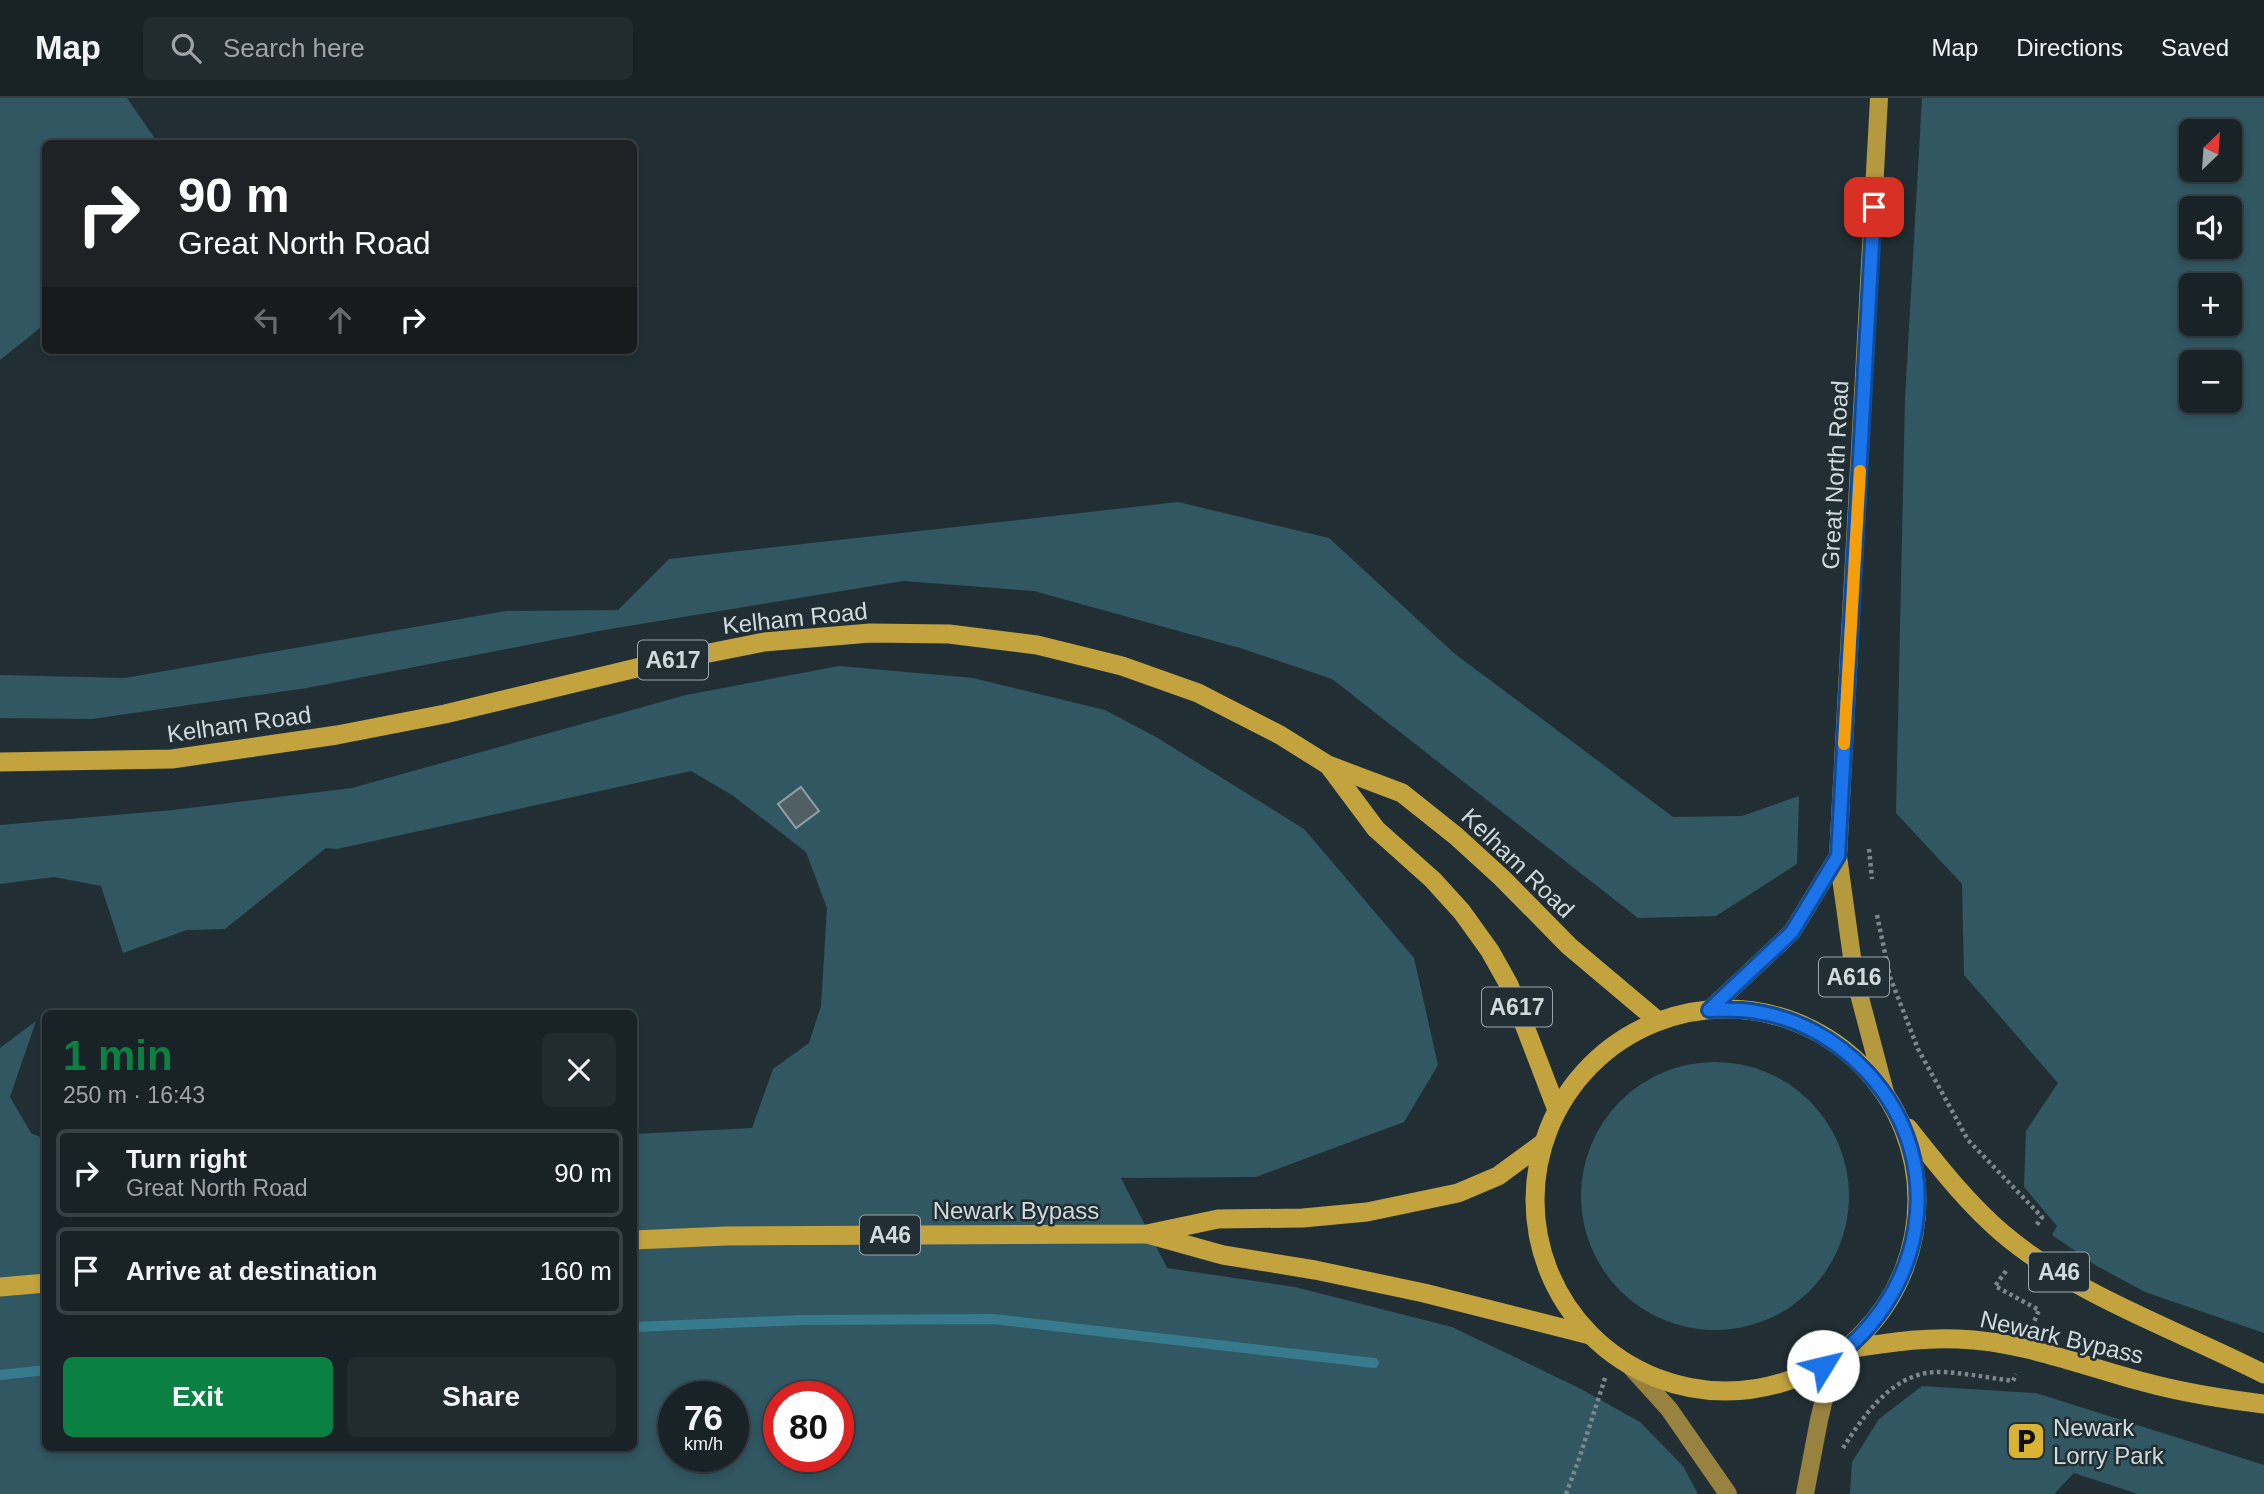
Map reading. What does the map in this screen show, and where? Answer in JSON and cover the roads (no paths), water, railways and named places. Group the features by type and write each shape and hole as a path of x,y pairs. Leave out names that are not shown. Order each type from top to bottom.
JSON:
{"highway":[{"name":"Kelham Road","path":"0,762 172,759 337,735 764,642 870,633 949,634 1037,645 1122,666 1198,692 1280,735 1328,765 1402,793 1456,836 1569,946 1658,1021"},
{"name":"Kelham Road","path":"1328,765 1376,829 1433,880 1462,912 1490,951 1509,985 1557,1110"},
{"path":"1709,1010 1750,1010 1790,1020 1844,1050 1867,1072 1886,1096 1905,1132 1915,1171 1917,1212 1910,1252 1896,1290 1873,1323 1840,1354 1786,1382 1747,1391 1707,1391 1667,1382 1631,1367 1590,1335 1559,1294 1540,1247 1534,1196 1543,1143 1557,1110 1576,1081 1599,1057 1627,1036 1658,1021 1709,1010"},
{"name":"Newark Bypass","path":"1896,1114 1955,1185 1999,1231 2021,1248 2099,1297 2214,1348 2264,1374"},
{"name":"Newark Bypass","path":"637,1240 1147,1234 1218,1219 1303,1218 1367,1212 1458,1193 1497,1177 1543,1143"},
{"name":"Newark Bypass","path":"1147,1234 1223,1255 1315,1270 1424,1293 1590,1335"},
{"path":"0,1287 42,1283"},
{"name":"Newark Bypass","path":"1840,1354 1909,1341 1959,1339 2025,1349 2204,1397 2264,1404"}],"main road":[{"name":"Great North Road","path":"1880,98 1838,856 1853,969 1886,1096"},
{"name":"Great North Road","path":"1709,1010 1792,932 1838,856"},
{"path":"1805,1494 1819,1420 1840,1354"},
{"path":"1631,1367 1669,1409 1728,1494"}],"waterway":[{"path":"637,1327 803,1320 993,1319 1374,1363"},
{"path":"0,1375 42,1370"}],"place":[{"name":"Newark Lorry Park","path":"2026,1441"}]}
